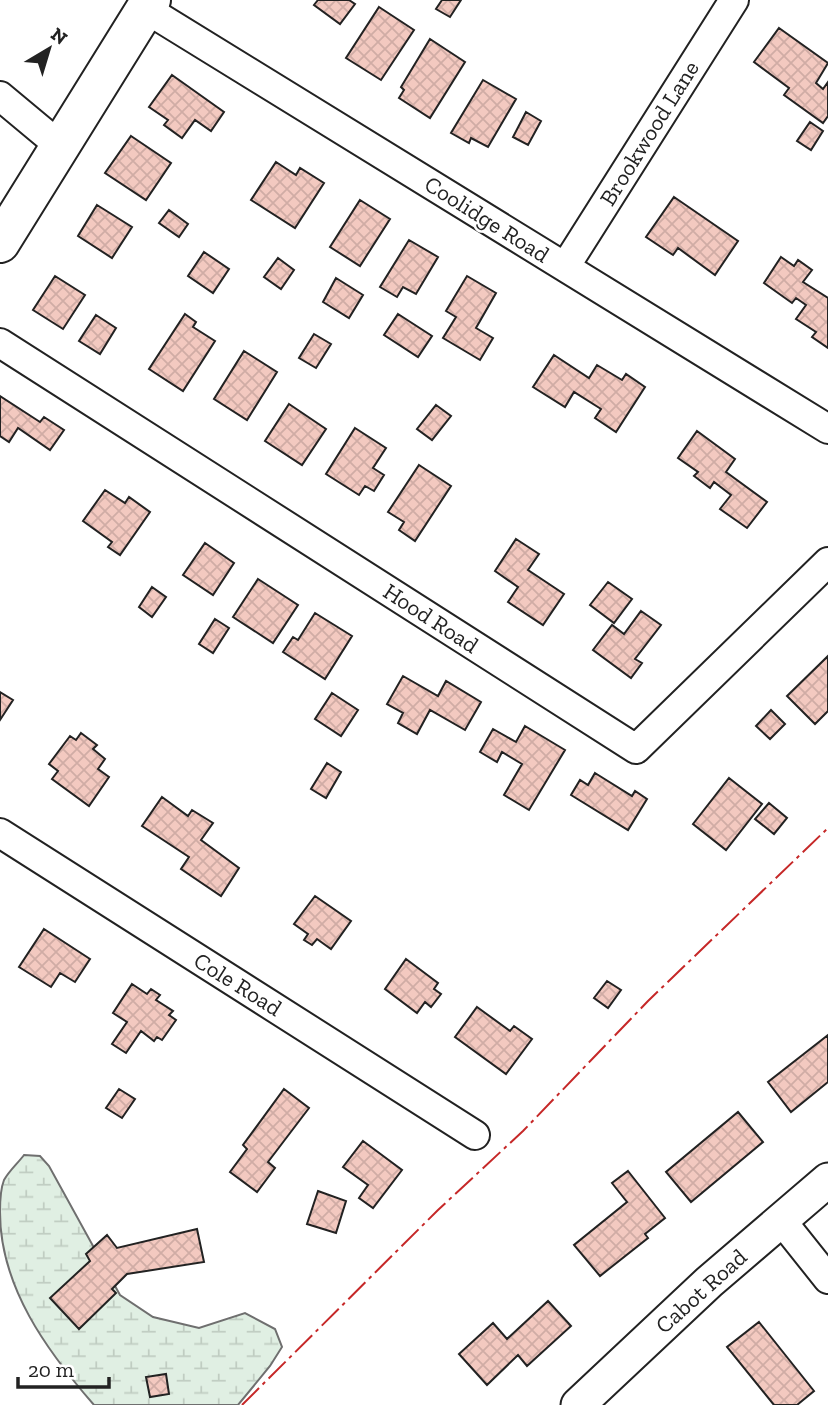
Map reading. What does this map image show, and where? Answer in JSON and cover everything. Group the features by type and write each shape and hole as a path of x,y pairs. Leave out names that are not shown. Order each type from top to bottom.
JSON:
{"main road":[{"path":"0,243 149,4"}],"street":[{"name":"Brookwood Lane","path":"565,267 734,0"},
{"name":"Coolidge Road","path":"149,4 565,267 828,429"},
{"path":"0,96 60,146"},
{"name":"Hood Road","path":"0,343 636,749 828,562"},
{"name":"Cole Road","path":"0,833 475,1135"},
{"name":"Cabot Road","path":"578,1405 709,1282 828,1180"},
{"path":"781,1220 828,1279"}],"green space":[{"path":"24,1155 40,1156 49,1166 120,1295 153,1317 199,1328 245,1313 275,1329 282,1347 238,1405 94,1405 59,1363 29,1316 8,1266 2,1240 1,1192 6,1177"}],"building":[{"path":"318,0 349,0 355,4 340,24 314,5"},
{"path":"442,0 461,0 450,17 436,9"},
{"path":"379,7 414,30 381,80 346,58"},
{"path":"779,28 828,63 816,83 823,89 828,82 828,116 823,123 784,95 789,88 754,62"},
{"path":"430,39 465,62 430,118 399,98 404,90 401,87"},
{"path":"172,75 224,112 211,131 195,120 182,138 164,125 168,120 149,107"},
{"path":"483,80 516,99 488,147 471,138 469,143 451,133"},
{"path":"526,112 541,121 528,145 513,137"},
{"path":"810,122 823,131 811,150 797,141"},
{"path":"131,136 171,163 146,200 105,173"},
{"path":"276,162 296,175 300,168 324,183 295,228 251,200"},
{"path":"674,197 738,241 715,275 678,248 673,255 646,237"},
{"path":"360,200 390,219 360,266 330,247"},
{"path":"97,205 132,227 112,258 78,236"},
{"path":"169,210 188,224 179,237 159,223"},
{"path":"409,240 438,257 416,294 403,287 397,297 380,287"},
{"path":"204,252 229,269 213,293 188,276"},
{"path":"781,257 794,266 798,260 812,270 803,282 828,298 828,348 812,337 816,332 796,319 806,305 796,298 792,303 764,283"},
{"path":"278,258 294,270 281,289 264,277"},
{"path":"55,276 85,295 63,329 33,310"},
{"path":"467,276 496,293 476,328 493,338 480,360 443,338 456,317 446,311"},
{"path":"336,278 363,295 349,318 323,302"},
{"path":"185,314 196,322 193,327 215,341 183,391 149,369"},
{"path":"398,314 432,336 418,357 384,335"},
{"path":"96,315 116,328 100,354 79,341"},
{"path":"314,334 331,344 316,368 299,358"},
{"path":"244,351 277,372 247,420 214,399"},
{"path":"554,355 589,378 597,365 622,380 626,374 645,387 616,432 595,418 601,409 574,392 565,407 533,387"},
{"path":"0,396 40,422 44,417 64,430 50,450 18,428 9,442 0,436"},
{"path":"289,404 326,429 302,465 265,441"},
{"path":"436,405 451,416 432,440 417,429"},
{"path":"355,428 386,448 373,468 384,475 374,491 365,486 359,495 326,474"},
{"path":"697,431 735,459 726,472 767,502 747,528 720,509 731,495 714,482 710,488 694,476 698,472 678,458"},
{"path":"419,465 451,486 415,541 399,530 404,522 388,512"},
{"path":"105,490 125,503 129,497 150,512 120,555 108,547 112,542 83,521"},
{"path":"516,539 539,554 528,570 564,594 543,625 508,602 518,587 495,571"},
{"path":"205,543 234,563 213,595 183,575"},
{"path":"258,579 298,605 273,643 233,617"},
{"path":"608,582 632,599 614,623 590,605"},
{"path":"152,587 166,597 152,617 139,607"},
{"path":"641,611 661,625 635,659 642,663 631,678 593,650 612,625 624,634"},
{"path":"315,613 352,636 325,679 283,652 293,637 298,640"},
{"path":"215,619 229,628 213,653 199,644"},
{"path":"828,656 828,711 815,724 787,696"},
{"path":"403,676 438,696 446,681 481,702 465,730 430,710 417,734 398,723 403,713 387,704"},
{"path":"0,692 13,700 0,720"},
{"path":"332,693 358,710 341,736 315,719"},
{"path":"771,710 785,724 770,739 756,726"},
{"path":"525,726 565,750 529,810 504,795 522,764 502,752 497,762 480,752 493,729 516,742"},
{"path":"81,733 97,745 93,749 105,759 98,769 109,777 89,806 52,779 58,771 49,764 70,736 76,740"},
{"path":"327,763 341,772 326,798 311,789"},
{"path":"595,773 632,796 635,791 647,799 628,830 571,795 580,780 588,785"},
{"path":"729,778 762,804 726,850 693,824"},
{"path":"162,797 188,816 192,810 213,823 201,840 239,868 221,896 181,869 189,857 142,826"},
{"path":"769,803 787,818 774,834 755,819"},
{"path":"315,896 351,921 331,949 317,939 312,945 304,940 308,934 294,924"},
{"path":"44,929 90,959 75,982 60,973 51,987 19,967"},
{"path":"406,959 438,983 434,989 441,994 431,1007 425,1002 417,1013 385,989"},
{"path":"607,981 621,990 608,1008 594,998"},
{"path":"132,984 147,994 151,989 160,995 156,1000 173,1011 169,1015 176,1020 162,1040 157,1037 154,1041 141,1031 126,1053 112,1044 127,1022 113,1013"},
{"path":"477,1007 510,1031 514,1026 532,1039 506,1074 455,1037"},
{"path":"828,1035 828,1082 791,1112 768,1082"},
{"path":"119,1089 135,1099 122,1118 106,1108"},
{"path":"284,1089 309,1108 268,1162 275,1168 257,1192 230,1172 247,1149 243,1145"},
{"path":"738,1112 763,1142 691,1202 666,1172"},
{"path":"363,1141 402,1170 373,1208 359,1198 368,1185 343,1167"},
{"path":"628,1171 665,1218 645,1234 648,1238 600,1276 574,1245 627,1202 612,1183"},
{"path":"318,1191 346,1201 336,1233 307,1224"},
{"path":"197,1229 204,1262 127,1274 112,1289 116,1293 79,1329 50,1298 90,1261 86,1254 107,1235 117,1248"},
{"path":"548,1301 571,1326 527,1366 518,1355 487,1385 459,1354 493,1323 507,1339"},
{"path":"759,1322 814,1391 797,1405 774,1405 727,1347"},
{"path":"166,1374 169,1394 150,1397 146,1377"}],"power":[{"path":"242,1405 438,1210 523,1131 648,1001 828,828"}]}
